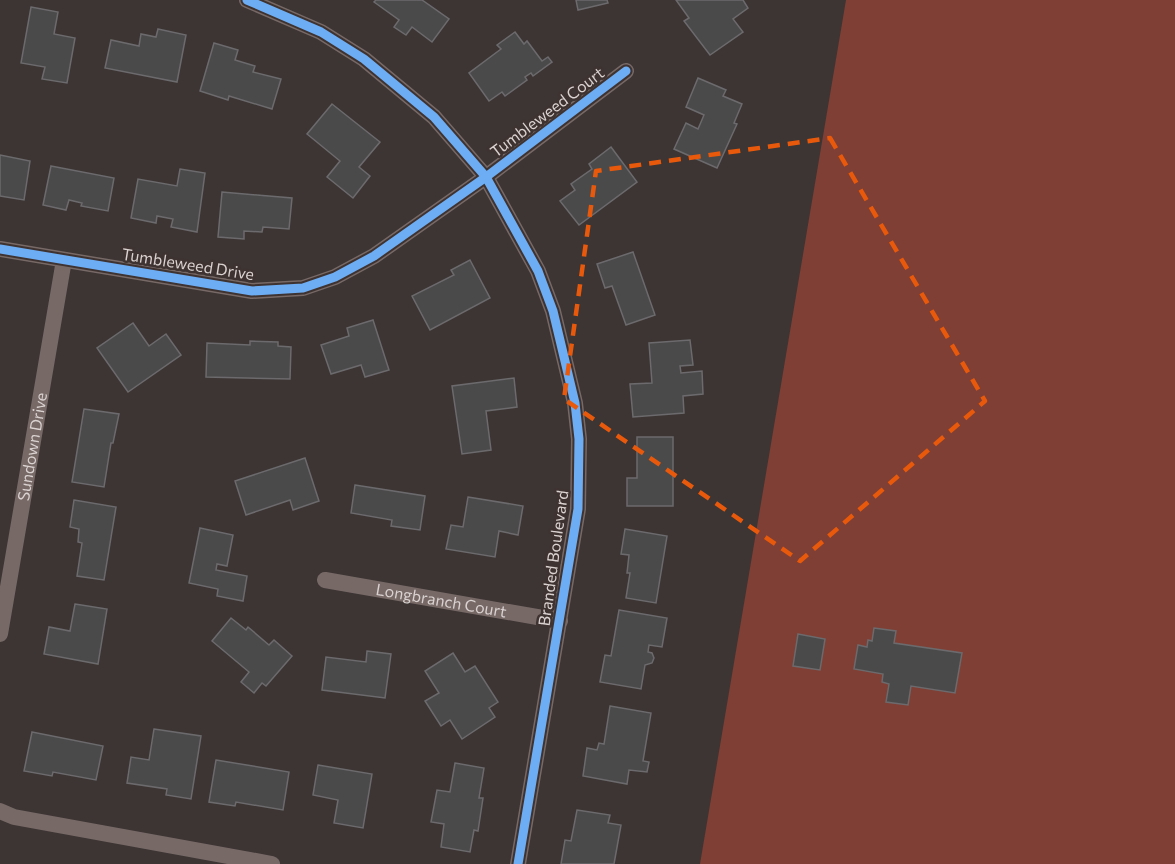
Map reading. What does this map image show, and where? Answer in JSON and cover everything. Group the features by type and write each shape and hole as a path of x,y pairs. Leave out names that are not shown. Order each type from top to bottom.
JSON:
{"street":[{"name":"Branded Boulevard","path":"247,0 321,32 364,59 434,117 486,177 538,271 553,312 575,403 579,439 578,509 518,864"},
{"name":"Tumbleweed Court","path":"486,177 626,71"},
{"name":"Tumbleweed Drive","path":"0,249 252,291 303,288 335,277 374,256 486,177"},
{"name":"Sundown Drive","path":"0,634 64,260"},
{"name":"Longbranch Court","path":"325,580 560,621"},
{"path":"0,811 14,817 272,864"}],"highlighted area":[{"path":"830,138 985,401 800,561 564,399 596,171"}],"shaded area":[{"path":"846,0 1175,0 1175,864 700,864"}],"building":[{"path":"376,0 422,0 449,19 432,42 412,27 406,35 394,27 399,20 374,2"},
{"path":"576,0 607,0 608,3 578,10"},
{"path":"676,0 743,0 748,8 733,19 743,32 710,55 684,21 689,18"},
{"path":"31,7 58,12 54,34 75,38 67,83 42,79 45,67 21,63"},
{"path":"158,29 186,35 177,82 105,68 111,40 139,46 141,34 156,37"},
{"path":"515,32 524,44 527,41 542,61 548,57 552,62 533,76 531,73 525,77 527,80 505,96 502,92 489,101 469,73 501,49 497,45"},
{"path":"214,43 238,50 235,60 255,66 253,72 281,79 272,109 229,96 228,100 200,91"},
{"path":"698,78 726,90 723,96 742,104 734,123 737,124 717,168 674,149 686,123 698,129 704,115 686,107"},
{"path":"332,104 380,142 359,167 370,176 353,198 327,177 340,161 307,134"},
{"path":"611,147 637,182 579,225 560,201 575,190 571,184 592,169 589,164"},
{"path":"0,155 30,161 24,200 0,196"},
{"path":"51,166 114,178 108,211 81,206 82,203 69,200 66,210 43,205"},
{"path":"180,169 205,173 197,232 171,227 173,219 157,216 156,223 131,218 138,179 177,186"},
{"path":"222,192 292,198 289,229 263,227 262,232 244,231 244,239 218,237"},
{"path":"633,252 655,315 626,325 612,286 605,288 597,264"},
{"path":"470,260 490,298 430,330 412,296 454,275 451,270"},
{"path":"373,320 389,370 365,377 361,365 331,374 321,345 349,336 347,328"},
{"path":"133,323 149,346 166,334 181,355 128,392 97,348"},
{"path":"690,340 693,365 680,366 681,373 702,371 703,394 683,396 684,413 633,417 630,384 652,383 649,343"},
{"path":"250,341 278,342 278,346 291,347 290,379 206,377 207,343 250,345"},
{"path":"514,378 517,407 486,411 491,450 462,454 452,386"},
{"path":"84,409 119,414 113,443 111,443 104,487 72,482"},
{"path":"637,437 673,437 673,506 627,506 627,478 637,478"},
{"path":"305,458 319,501 293,510 290,500 246,515 235,481"},
{"path":"355,485 425,496 420,530 391,526 392,520 351,513"},
{"path":"468,497 523,506 518,535 499,531 495,557 446,549 451,525 463,527"},
{"path":"74,500 116,507 104,580 77,576 82,543 78,542 79,529 70,527"},
{"path":"200,528 233,535 227,566 217,564 216,570 247,576 243,601 217,596 218,589 189,583"},
{"path":"625,529 667,536 656,603 626,598 630,573 627,573 629,555 621,554"},
{"path":"75,604 107,609 98,664 44,654 49,627 70,631"},
{"path":"619,610 667,618 662,647 649,645 648,652 652,653 654,658 652,663 645,665 641,689 600,682 605,655 611,656"},
{"path":"231,618 246,630 248,627 269,645 274,640 292,656 266,686 262,683 254,693 241,682 249,672 212,641"},
{"path":"874,628 896,631 894,643 962,653 955,693 911,686 908,705 886,702 889,684 882,682 883,674 854,669 858,645 867,647 868,640 872,641"},
{"path":"798,634 825,639 820,670 793,666"},
{"path":"367,651 391,654 385,698 322,690 326,657 366,662"},
{"path":"453,653 465,672 475,666 498,702 489,708 495,717 462,739 450,720 441,726 425,701 439,693 425,671"},
{"path":"610,706 651,713 643,761 649,762 647,772 629,770 627,784 583,776 587,748 597,750 599,743 604,744"},
{"path":"154,729 201,736 191,799 166,795 167,789 127,783 131,757 149,760"},
{"path":"32,732 103,746 96,780 53,772 52,776 24,771"},
{"path":"216,760 289,772 283,810 236,802 235,806 209,802"},
{"path":"455,763 484,768 479,798 483,798 478,831 474,830 470,852 441,847 444,824 431,822 437,790 450,792"},
{"path":"318,765 372,774 363,828 334,823 338,800 313,795"},
{"path":"577,810 610,815 608,823 621,825 614,864 561,864 565,840 571,841"}],"cycle path":[{"path":"247,0 321,32 364,59 434,117 486,177 538,271 553,311 575,403 579,439 578,509 518,864"},
{"path":"0,249 252,291 303,288 335,277 374,256 486,177 626,71"}]}
